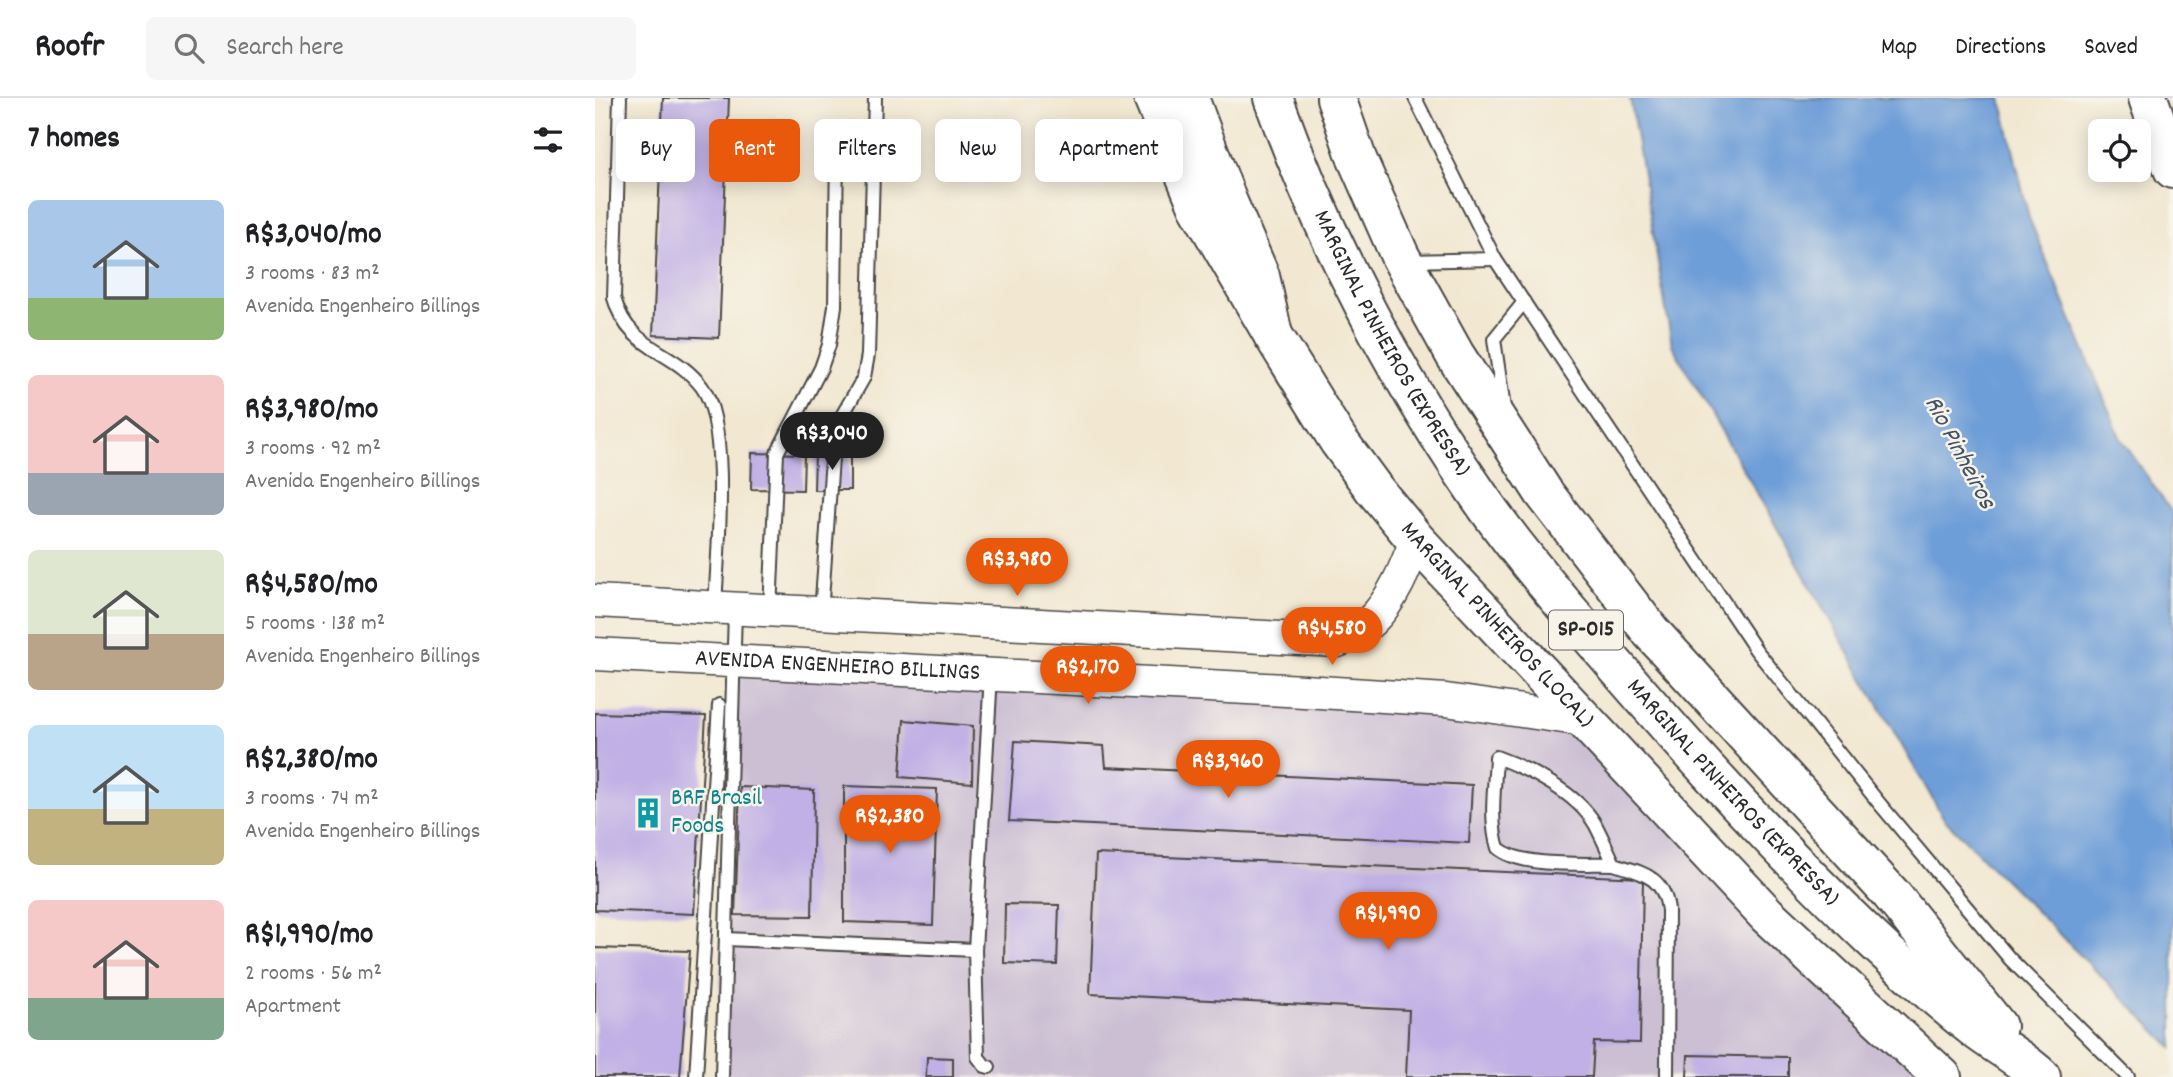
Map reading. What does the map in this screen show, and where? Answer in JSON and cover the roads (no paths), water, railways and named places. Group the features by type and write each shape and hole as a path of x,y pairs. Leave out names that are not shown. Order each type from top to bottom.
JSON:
{"highway":[{"name":"MARGINAL PINHEIROS (LOCAL)","path":"1153,98 1198,206 1338,440 1374,489 1416,540 1767,915 1942,1077"},
{"path":"1189,98 1227,200 1260,276 1273,335"},
{"name":"MARGINAL PINHEIROS (EXPRESSA)","path":"1273,98 1299,169 1357,294 1421,404 1497,519 1565,605 1685,747 1808,875 1931,993 1978,1032 2034,1070"},
{"path":"1336,98 1357,159 1403,261 1455,355 1544,494 1651,632 1891,894 2034,1070"},
{"path":"2148,98 2173,169"}],"street":[{"path":"595,601 1338,641 1371,621 1401,576 1416,540"},
{"path":"1304,691 1307,639"},
{"name":"AVENIDA ENGENHEIRO BILLINGS","path":"595,654 1445,700 1584,720"}],"lane":[{"path":"620,98 614,298 618,312 635,337 690,374 702,386 717,423 725,609 733,662 722,1077"},
{"path":"821,614 834,430 864,377 868,355 875,98"},
{"path":"1415,98 1495,259 1756,650 1879,803 2010,959 2128,1077"},
{"path":"770,612 777,453 821,368 831,332 835,306 837,182"},
{"path":"1403,261 1495,259"},
{"path":"1507,436 1494,339 1524,302"},
{"path":"989,1067 978,1057 975,950 991,675"},
{"path":"696,1077 719,705"},
{"path":"1614,864 1594,822 1581,808 1543,779 1521,766 1496,757 1494,799 1498,848 1514,858 1614,864 1648,875 1667,895 1667,1077"},
{"path":"726,939 975,950"}],"water":[{"name":"Rio Pinheiros","path":"1630,98 2001,98 2029,218 2120,437 2173,514 2173,1048 1944,819 1672,345"}],"place":[{"name":"BRF Brasil Foods","path":"648,813"}]}
